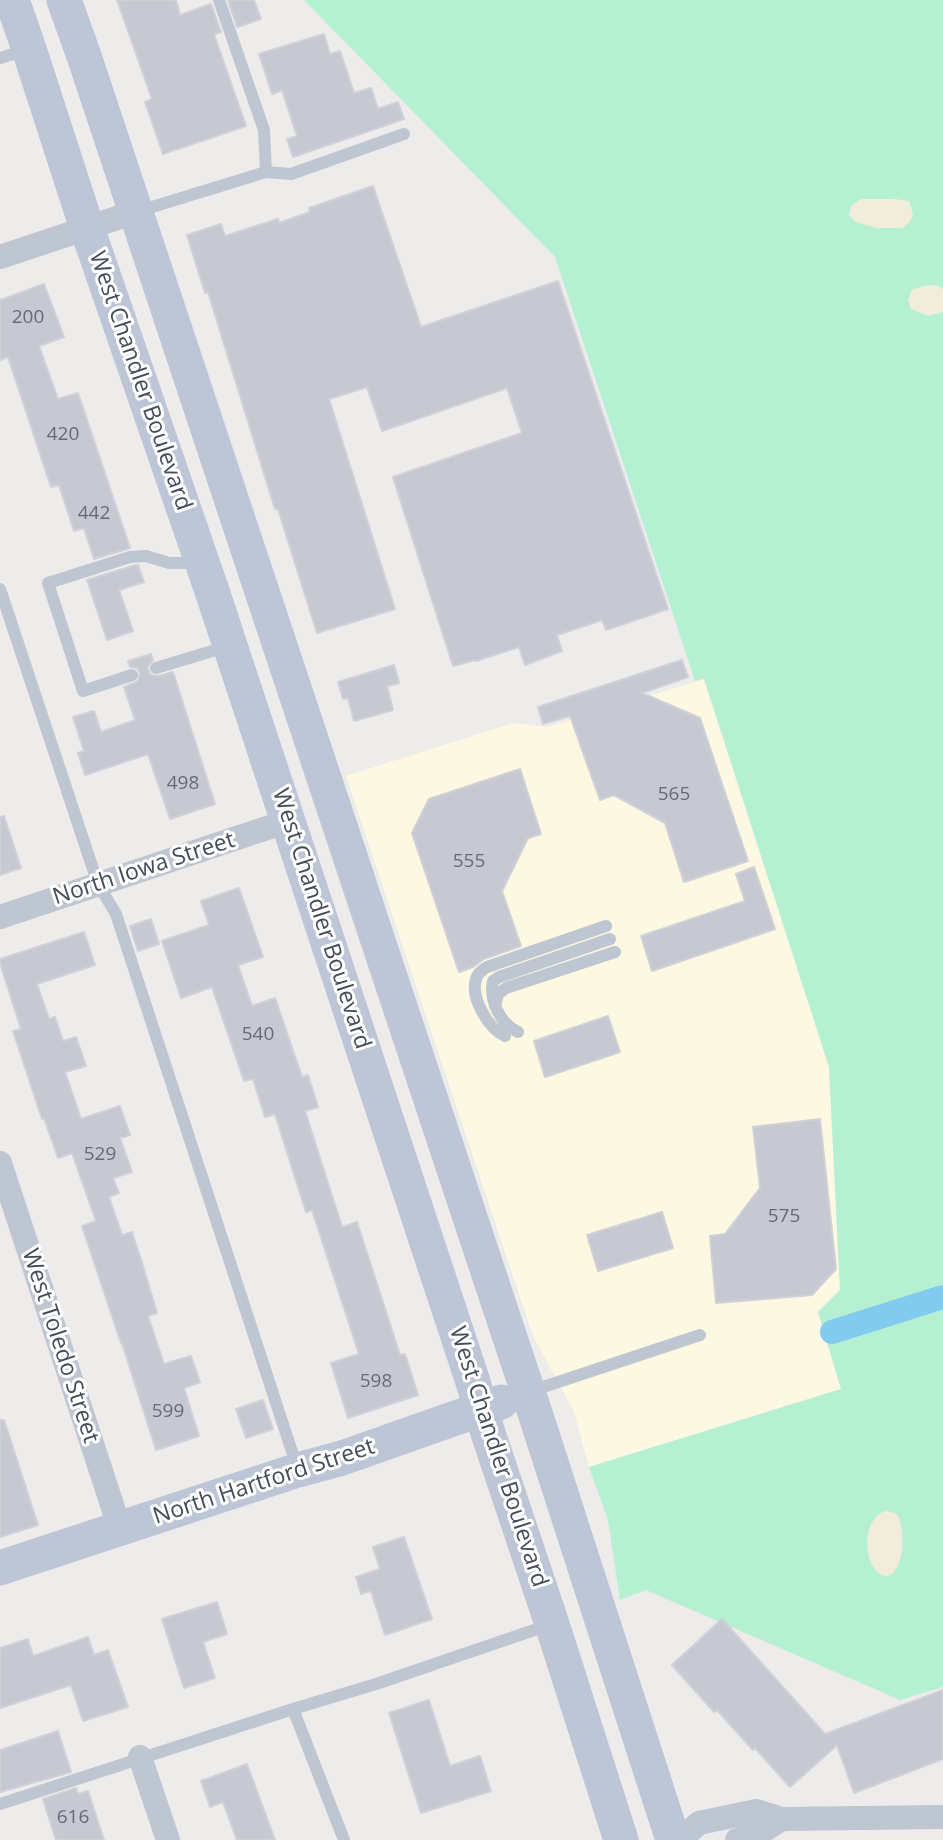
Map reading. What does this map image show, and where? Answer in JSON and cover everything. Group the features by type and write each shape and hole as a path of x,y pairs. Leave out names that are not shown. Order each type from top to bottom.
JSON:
{"main road":[{"name":"West Chandler Boulevard","path":"12,0 15,54 87,228 203,563 621,1840"},
{"name":"West Chandler Boulevard","path":"64,0 528,1392 673,1840"},
{"name":"North Hartford Street","path":"0,1568 342,1458 528,1392"}],"street":[{"path":"0,257 135,212"},
{"name":"North Iowa Street","path":"0,917 288,821"},
{"name":"West Toledo Street","path":"0,1163 120,1529"},
{"path":"140,1757 168,1840"},
{"path":"680,1840 699,1823 756,1811 782,1819 943,1817"},
{"path":"737,1840 758,1834 782,1819"}],"lane":[{"path":"219,0 264,130 266,172"},
{"path":"135,212 266,172 291,174 404,134"},
{"path":"132,676 83,691 47,583 130,557 146,556 169,563 203,563"},
{"path":"0,589 98,884 116,914 298,1470"},
{"path":"156,668 231,646"},
{"path":"505,1036 496,1032 481,1010 475,991 480,972 487,967 606,926"},
{"path":"518,1032 508,1028 495,1006 491,992 493,981 499,976 610,939"},
{"path":"495,1006 498,994 506,988 615,953"},
{"path":"528,1392 700,1335"},
{"path":"0,1804 140,1757 376,1684 552,1624"},
{"path":"293,1709 344,1840"}],"shaded area":[{"path":"704,679 829,1067 840,1290 818,1312 841,1389 589,1467 574,1412 533,1336 346,776 513,723 548,727"}],"green space":[{"path":"304,0 943,0 943,1687 900,1700 646,1590 620,1600 608,1520 589,1467 841,1389 818,1312 840,1290 829,1067 704,679 695,681 555,257"}],"sand":[{"path":"861,199 909,201 913,214 910,222 902,228 876,228 856,222 849,215 851,206"},
{"path":"936,285 943,289 943,312 928,316 911,309 908,300 912,290"},
{"path":"885,1511 896,1513 902,1536 900,1560 889,1576 884,1576 873,1567 867,1540 872,1522"}],"building":[{"path":"117,0 176,0 180,15 211,4 221,32 214,34 246,126 163,154 145,102 152,99"},
{"path":"228,0 254,0 261,19 237,27"},
{"path":"324,34 330,54 340,51 354,93 371,88 378,109 398,102 404,119 293,157 287,139 297,136 282,90 272,94 259,54"},
{"path":"373,186 421,327 558,281 668,609 606,630 602,620 557,635 562,651 525,665 519,647 453,666 393,477 522,433 507,388 382,431 367,387 329,399 395,609 317,633 278,509 275,509 208,292 205,293 187,235 221,224 225,236 278,219 279,223 310,212 309,208"},
{"path":"44,284 64,337 39,346 58,399 78,393 130,548 94,559 84,528 74,531 59,485 51,487 8,357 0,360 0,300"},
{"path":"138,565 144,582 119,590 133,631 107,640 87,580"},
{"path":"151,654 153,660 147,667 151,675 173,672 215,804 170,819 148,754 85,775 78,753 84,751 73,717 94,711 101,732 135,720 124,687 138,681 140,673 137,668 130,667 128,661"},
{"path":"682,660 688,677 642,693 700,718 748,861 684,882 665,823 614,795 600,800 570,716 543,724 538,707"},
{"path":"394,665 399,683 387,686 393,710 354,721 348,698 343,699 338,682"},
{"path":"520,769 541,834 528,838 502,891 521,946 484,959 459,972 412,833 429,799"},
{"path":"4,816 21,868 0,875 0,817"},
{"path":"754,867 775,929 652,971 641,936 745,901 736,874"},
{"path":"239,888 263,957 238,965 252,1006 275,998 302,1077 308,1075 318,1107 305,1111 342,1227 357,1222 400,1355 405,1354 418,1395 348,1418 331,1363 359,1354 312,1210 306,1212 275,1114 265,1117 253,1079 244,1081 212,987 181,998 162,941 209,925 201,901"},
{"path":"151,919 159,944 138,951 130,926"},
{"path":"84,932 95,965 37,984 49,1019 55,1017 63,1041 76,1037 86,1066 65,1072 81,1119 120,1106 130,1135 120,1138 132,1172 113,1178 119,1193 109,1197 122,1235 132,1232 157,1313 148,1316 164,1364 191,1356 200,1382 184,1388 199,1436 156,1450 82,1226 96,1221 72,1153 58,1158 44,1118 42,1119 13,1031 21,1029 0,963 0,959"},
{"path":"608,1016 620,1052 545,1077 534,1041"},
{"path":"820,1119 836,1269 812,1295 716,1303 710,1236 725,1234 760,1188 753,1127"},
{"path":"662,1212 673,1248 598,1271 587,1235"},
{"path":"263,1400 273,1429 246,1438 236,1409"},
{"path":"0,1420 4,1420 38,1525 0,1537"},
{"path":"404,1537 432,1619 385,1635 371,1591 361,1594 356,1577 380,1569 373,1547"},
{"path":"217,1602 227,1634 203,1642 215,1678 184,1688 162,1619"},
{"path":"722,1619 825,1734 943,1690 943,1759 854,1793 837,1745 790,1787 717,1710 714,1712 672,1665"},
{"path":"88,1637 94,1655 108,1650 128,1707 83,1721 71,1685 0,1708 0,1648 28,1639 33,1656"},
{"path":"429,1700 450,1766 480,1756 491,1791 421,1813 389,1713"},
{"path":"58,1731 71,1772 0,1792 0,1750"},
{"path":"247,1764 275,1840 237,1840 223,1802 210,1807 201,1781"},
{"path":"76,1788 78,1794 88,1791 104,1840 56,1840 43,1799"}],"waterway":[{"path":"832,1332 943,1297"}]}
